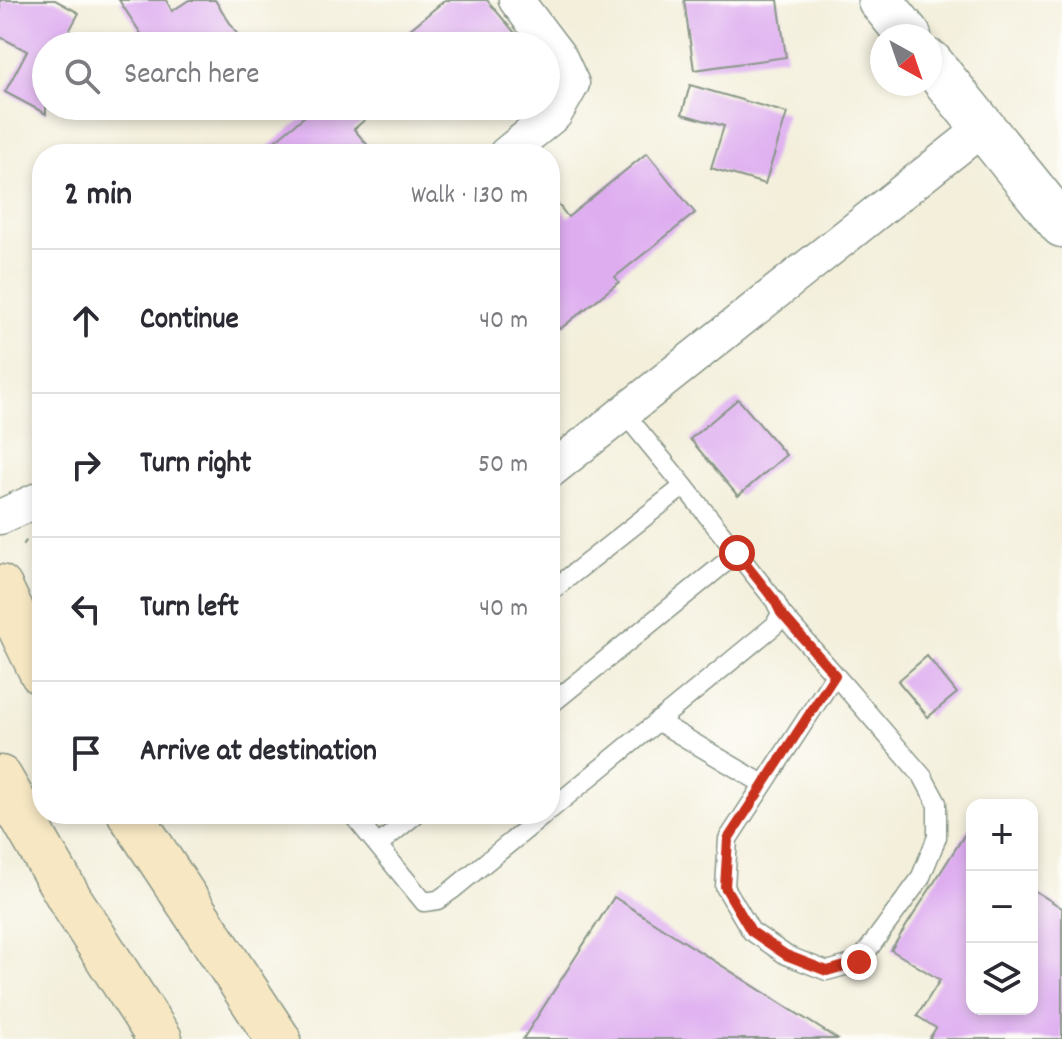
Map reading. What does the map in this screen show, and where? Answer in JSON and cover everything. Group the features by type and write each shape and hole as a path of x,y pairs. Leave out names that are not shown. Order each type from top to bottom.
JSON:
{"main road":[{"path":"0,587 32,653"},
{"path":"0,778 71,901 160,1039"},
{"path":"137,824 278,1039"}],"street":[{"path":"516,0 540,32"},
{"path":"880,0 899,24"},
{"path":"560,58 572,84 560,105"},
{"path":"942,77 1062,225"},
{"path":"518,144 548,120"},
{"path":"560,463 983,128"},
{"path":"0,517 32,503"}],"lane":[{"path":"624,413 775,601 781,613 835,675 923,777 937,803 937,837 920,879 859,962 827,971 786,955 751,931 725,887 728,839 835,675"},
{"path":"560,584 684,486"},
{"path":"560,697 737,553"},
{"path":"560,802 775,625 781,613"},
{"path":"657,721 763,784"},
{"path":"360,824 424,902 438,900 533,824"},
{"path":"378,845 404,824"}],"path":[{"path":"24,542 32,548"}],"building":[{"path":"0,0 55,0 79,13 69,32 32,32 32,106 5,92 27,51 0,37"},
{"path":"119,0 166,0 172,11 189,0 215,0 236,32 140,32"},
{"path":"445,0 487,0 514,32 407,32"},
{"path":"684,0 778,0 786,57 694,70"},
{"path":"690,85 787,113 765,184 711,168 724,126 682,114"},
{"path":"300,120 365,120 354,129 367,144 271,144"},
{"path":"647,153 695,213 615,277 619,282 560,329 560,207 568,217"},
{"path":"738,399 786,455 738,496 690,439"},
{"path":"927,656 957,693 928,717 898,681"},
{"path":"966,832 966,1015 1038,1015 1038,893 1062,908 1062,1039 929,1039 936,1028 917,1016 940,980 891,950"},
{"path":"614,897 837,1039 523,1039"}],"route":[{"path":"737,553 781,613 835,675 728,839 725,887 751,931 786,955 827,971 859,962"}]}
